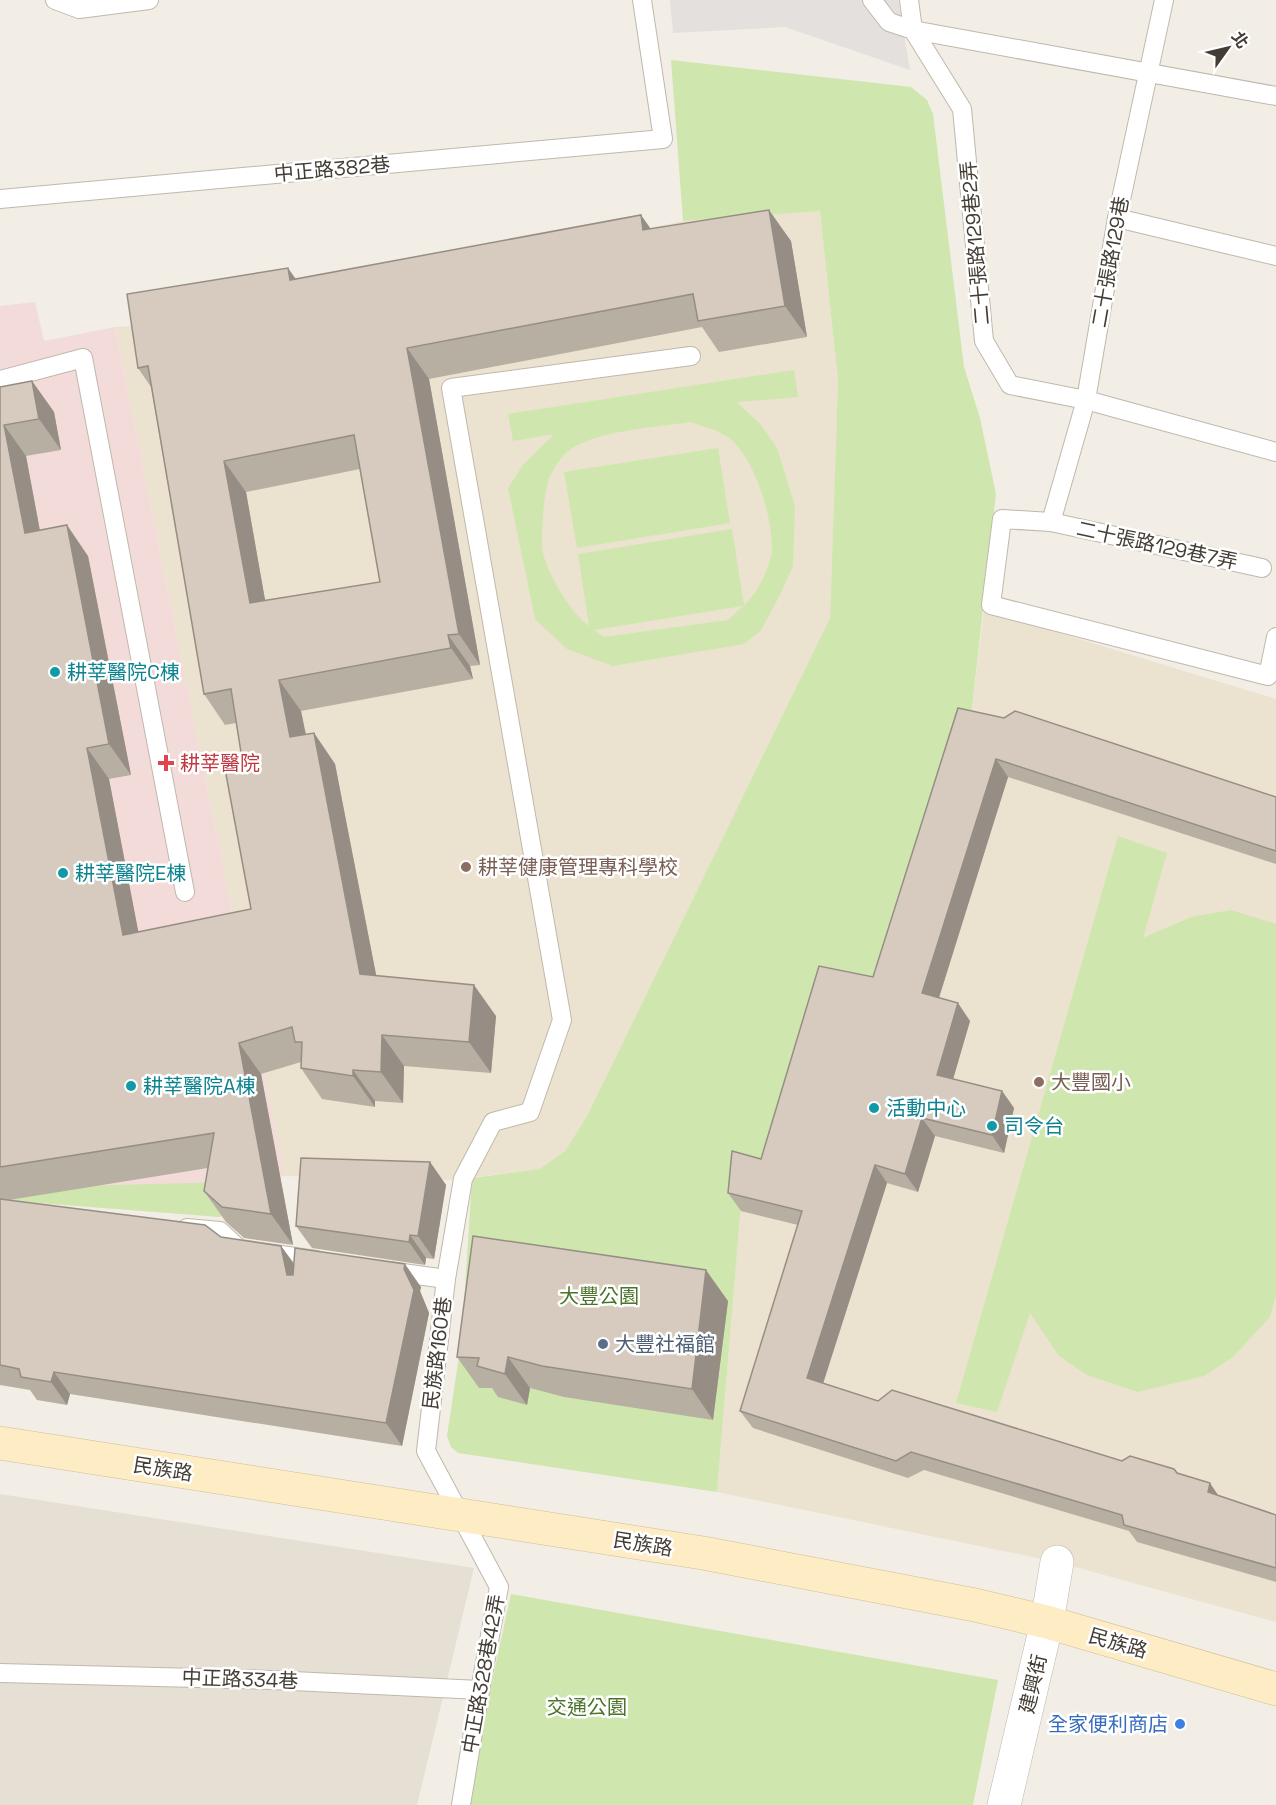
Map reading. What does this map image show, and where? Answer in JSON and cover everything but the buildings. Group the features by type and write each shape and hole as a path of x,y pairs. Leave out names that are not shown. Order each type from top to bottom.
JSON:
{"street":[{"name":"民族路","path":"0,1443 702,1553 1016,1613 1276,1689"},
{"name":"建興街","path":"1004,1805 1047,1622 1056,1562"}],"lane":[{"path":"56,0 79,9 149,0"},
{"name":"中正路382巷","path":"0,199 663,139 642,0"},
{"path":"872,0 889,22 913,30 1276,96"},
{"name":"二十張路129巷2弄","path":"909,0 913,30 962,109 984,341 1010,385 1086,400 1276,452"},
{"name":"二十張路129巷","path":"1051,522 1086,400 1117,218 1164,0"},
{"path":"1117,218 1276,256"},
{"path":"446,1279 463,1179 493,1122 530,1112 562,1020 451,388 691,356"},
{"path":"0,380 83,358 185,892"},
{"name":"二十張路129巷7弄","path":"1262,568 1051,522 1002,519 991,605 1268,676 1276,637"},
{"path":"174,1226 220,1231 239,1249 331,1262"},
{"name":"民族路160巷","path":"365,1267 446,1279 426,1451 461,1515"},
{"name":"中正路328巷42弄","path":"461,1515 500,1587 461,1805"},
{"name":"中正路334巷","path":"0,1673 272,1680 480,1690"}],"shaded area":[{"path":"670,0 898,0 910,70 785,27 673,33"},
{"name":"耕莘健康管理專科學校","path":"820,210 838,380 830,618 587,1116 565,1151 541,1169 451,1180 285,1176 115,327 149,325 310,299 683,221"},
{"name":"耕莘醫院","path":"35,302 44,341 115,327 285,1176 228,1182 221,1217 0,1200 235,1164 145,966 109,779 131,775 52,593 26,456 61,449 54,412 0,422 0,306"},
{"name":"大豐國小","path":"984,610 1276,699 1276,1622 1057,1562 717,1492 744,1169 970,726"},
{"path":"0,1494 474,1568 417,1805 0,1805"}],"green space":[{"name":"大豐公園","path":"671,60 911,87 927,100 933,114 964,367 980,418 996,494 970,726 885,995 773,1177 744,1169 717,1492 458,1453 451,1447 447,1436 462,1336 472,1178 540,1169 565,1151 587,1116 830,618 838,380 820,211 683,221"},
{"path":"794,370 798,397 737,402 761,425 777,448 795,506 793,566 761,630 744,644 613,666 567,649 535,619 508,488 523,465 554,434 513,441 508,414","holes":["690,422 715,430 729,438 747,459 754,473 765,504 771,535 771,555 763,579 744,605 732,529 578,554 589,626 561,593 543,553 543,514 550,476 566,453 591,440 625,431","743,606 728,620 604,637 594,630"]},
{"path":"718,448 730,523 577,548 564,472"},
{"path":"1118,836 1167,853 1143,938 1191,917 1231,910 1276,924 1276,1295 1270,1317 1233,1357 1204,1376 1138,1392 1087,1375 1059,1356 1030,1313 997,1412 956,1403"},
{"path":"228,1182 221,1217 0,1200 0,1188"},
{"name":"交通公園","path":"511,1594 998,1680 973,1805 465,1805"}],"place":[{"name":"耕莘醫院C棟","path":"55,672"},
{"name":"耕莘醫院","path":"166,763"},
{"name":"耕莘健康管理專科學校","path":"466,867"},
{"name":"耕莘醫院E棟","path":"63,873"},
{"name":"大豐國小","path":"1039,1082"},
{"name":"耕莘醫院A棟","path":"131,1086"},
{"name":"活動中心","path":"874,1108"},
{"name":"司令台","path":"992,1126"},
{"name":"大豐社福館","path":"603,1344"},
{"name":"全家便利商店","path":"1180,1724"}]}
